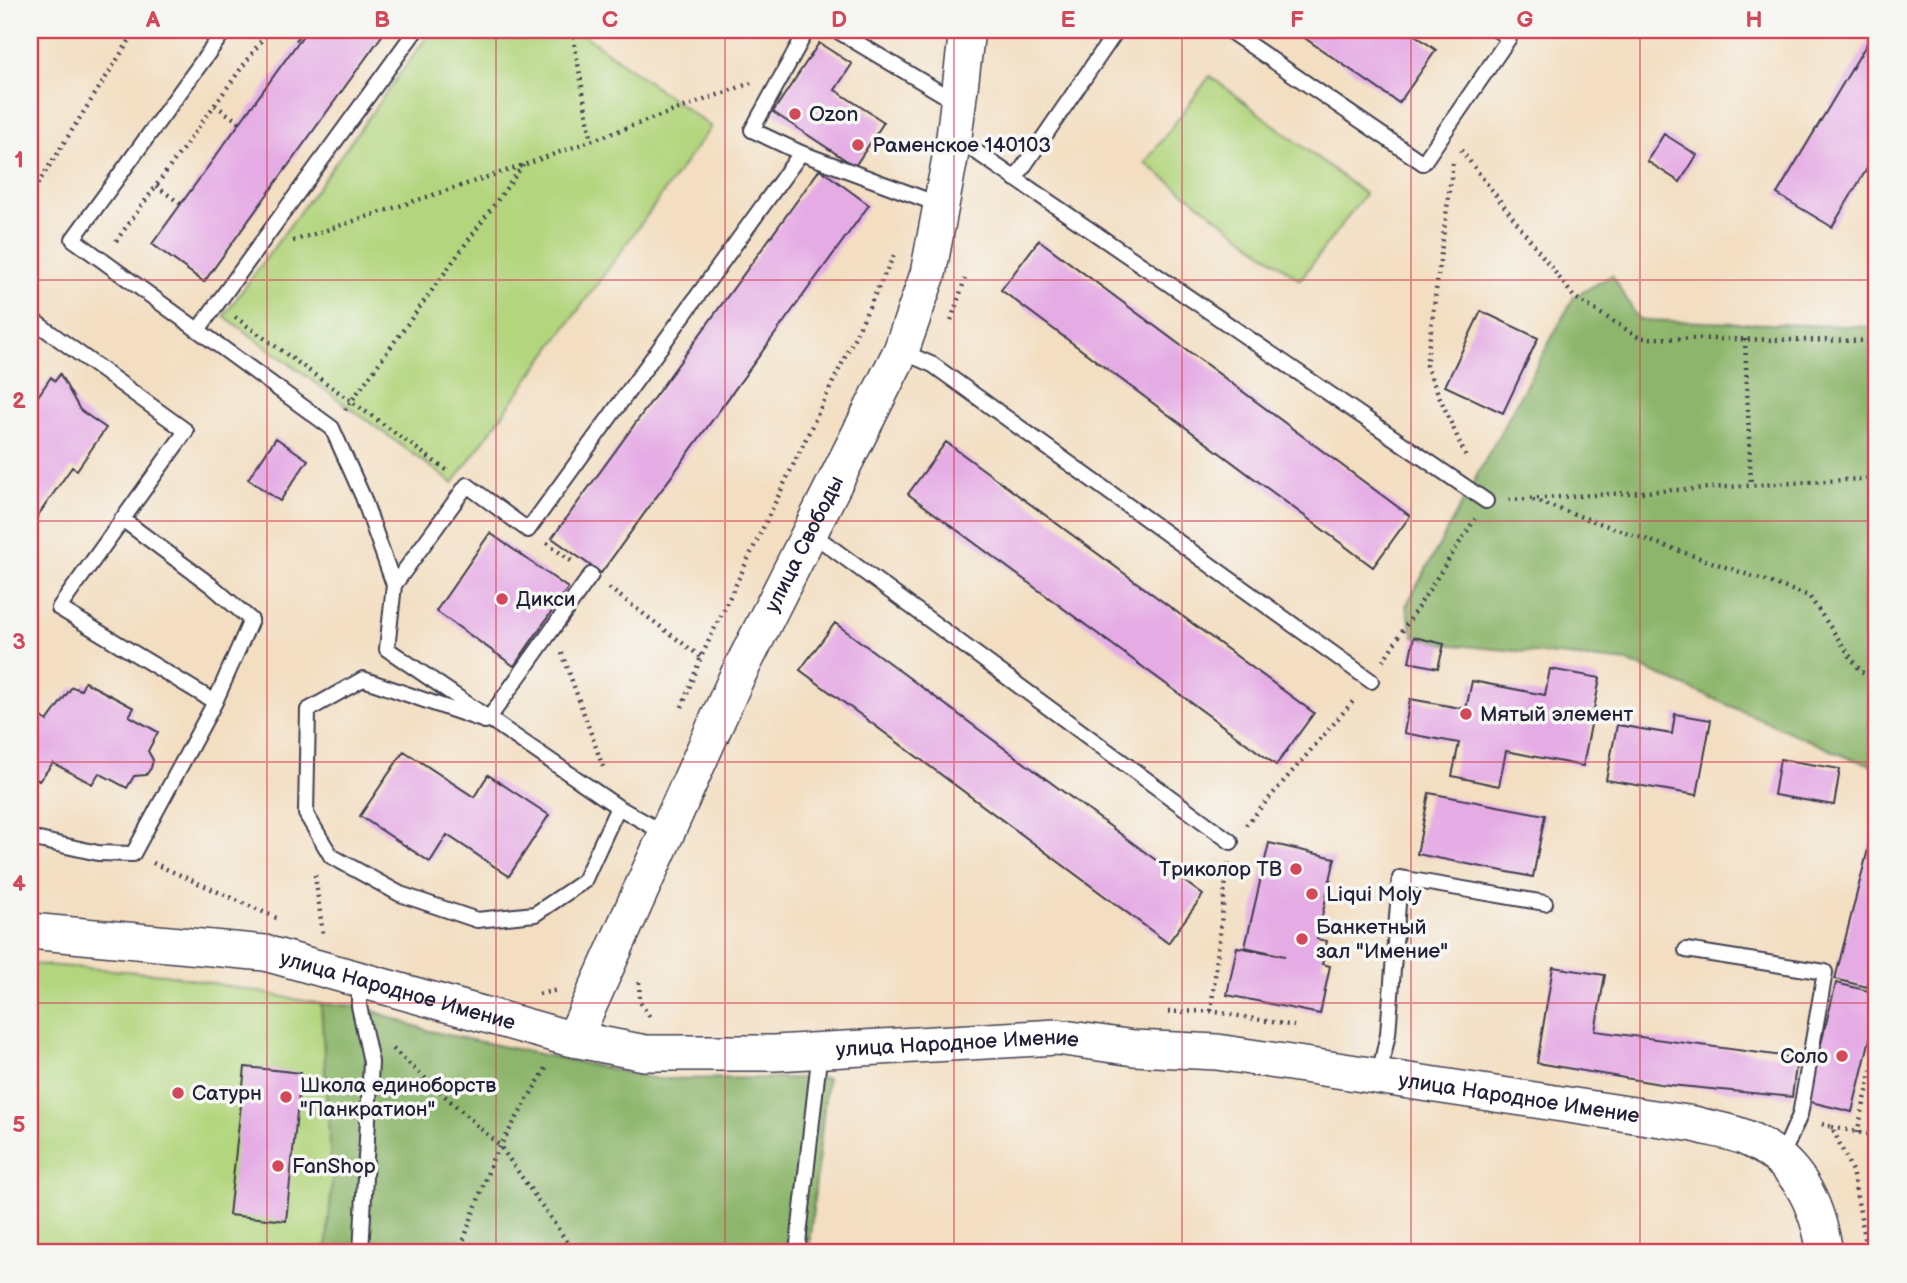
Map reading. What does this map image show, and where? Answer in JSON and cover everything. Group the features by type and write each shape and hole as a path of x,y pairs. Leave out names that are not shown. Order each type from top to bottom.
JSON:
{"street":[{"name":"улица Свободы","path":"574,1039 664,833 735,681 901,351 928,274 942,206 954,137 967,30"},
{"name":"улица Народное Имение","path":"30,930 265,953 574,1039 645,1053 820,1050 1057,1037 1134,1048 1217,1052 1379,1074 1694,1125 1746,1138 1780,1159 1803,1182 1826,1252"}],"lane":[{"path":"225,30 73,239 332,428 363,497 394,585 387,649 618,807 664,833"},
{"path":"198,330 416,30"},
{"path":"807,30 752,130 801,153 942,206"},
{"path":"836,30 958,103"},
{"path":"1015,179 1117,30"},
{"path":"1228,30 1423,163 1509,38 1497,30"},
{"path":"954,137 1486,501"},
{"path":"394,585 467,485 528,530 801,153"},
{"path":"30,318 186,431 59,608 215,702"},
{"path":"901,351 933,365 1371,681"},
{"path":"30,838 98,853 132,854 215,702 251,620 212,586 122,520"},
{"path":"810,532 1231,842"},
{"path":"488,718 591,575"},
{"path":"503,728 363,679 308,710 306,814 331,856 400,894 477,920 536,914 584,881 618,807"},
{"path":"1379,1074 1388,1034 1400,878 1545,903"},
{"path":"1686,950 1825,972 1800,1115 1780,1159"},
{"path":"359,978 362,1020 371,1062 361,1253"},
{"path":"797,1253 820,1050"}],"path":[{"path":"30,196 135,30"},
{"path":"116,242 270,30"},
{"path":"285,30 299,40"},
{"path":"572,30 591,138"},
{"path":"253,255 524,164 591,138 784,72"},
{"path":"215,105 240,123"},
{"path":"1486,501 1426,366 1456,144 1574,297 1640,338 1877,341"},
{"path":"332,428 524,164"},
{"path":"156,186 181,204"},
{"path":"528,530 701,657 896,251"},
{"path":"933,365 964,290 965,276"},
{"path":"218,304 467,485"},
{"path":"1745,339 1751,485"},
{"path":"1486,501 1877,478"},
{"path":"1529,498 1809,596 1861,673 1877,677"},
{"path":"1211,1011 1231,842 1371,681 1486,501"},
{"path":"553,627 618,807"},
{"path":"132,854 286,922"},
{"path":"311,933 324,939 314,870"},
{"path":"643,969 639,982 640,1002 651,1019 664,1023"},
{"path":"537,994 562,989"},
{"path":"1157,1013 1211,1011 1305,1028"},
{"path":"362,1020 500,1146 575,1253"},
{"path":"1857,1133 1877,1049"},
{"path":"1800,1115 1832,1127 1877,1136"},
{"path":"1832,1127 1852,1171 1868,1253"}],"green space":[{"path":"432,30 577,30 711,127 453,483 224,316"},
{"path":"1210,76 1365,194 1300,280 1145,163"},
{"path":"1612,275 1639,320 1877,327 1877,766 1849,758 1629,662 1444,644 1414,637 1406,606 1574,297"},
{"path":"30,964 165,974 321,1004 359,1006 429,1031 657,1079 827,1078 808,1253 30,1253"},
{"path":"321,1004 359,1006 429,1031 657,1079 827,1078 808,1253 326,1253 332,1182"}],"building":[{"path":"307,30 386,30 204,282 152,244"},
{"path":"1293,30 1408,30 1436,50 1399,103"},
{"path":"1875,30 1877,152 1832,227 1777,194"},
{"path":"819,43 852,64 835,90 884,122 855,166 773,112"},
{"path":"1664,134 1697,155 1680,182 1647,161"},
{"path":"820,169 869,205 601,573 552,538"},
{"path":"1039,240 1410,516 1373,567 1001,290"},
{"path":"1481,311 1538,338 1503,413 1445,386"},
{"path":"60,374 80,410 106,428 77,470 72,467 32,524 30,408 51,377 55,381"},
{"path":"276,438 308,460 280,501 248,479"},
{"path":"946,442 1314,713 1276,765 908,494"},
{"name":"Дикси","path":"490,533 568,588 514,666 436,611"},
{"path":"835,623 1203,895 1168,943 800,670"},
{"path":"1414,637 1444,644 1438,668 1409,662"},
{"path":"1550,669 1600,678 1583,766 1506,751 1499,786 1452,776 1459,743 1404,733 1410,699 1466,709 1472,681 1545,695"},
{"path":"85,682 134,708 129,716 158,732 148,751 153,760 151,768 146,775 134,776 127,788 99,773 92,784 53,763 39,781 30,774 30,707 47,721 72,687 81,690"},
{"path":"1675,714 1711,720 1697,795 1606,780 1617,725 1672,734"},
{"path":"404,751 474,797 488,775 549,815 509,876 447,835 430,862 360,816"},
{"path":"1780,759 1840,769 1834,805 1774,795"},
{"path":"1429,793 1545,815 1533,877 1417,854"},
{"path":"1877,814 1877,948 1867,987 1835,979"},
{"path":"1269,843 1335,858 1317,939 1327,941 1322,964 1330,966 1320,1014 1227,995 1237,947 1285,956 1245,947"},
{"path":"1553,967 1605,975 1595,1031 1797,1058 1792,1097 1660,1084 1537,1063"},
{"name":"Соло","path":"1836,983 1877,993 1877,1010 1852,1112 1807,1101"},
{"path":"245,1067 301,1073 286,1221 229,1215"}],"place":[{"name":"Ozon","path":"795,114"},
{"name":"Раменское 140103","path":"858,145"},
{"name":"Дикси","path":"502,599"},
{"name":"Мятый элемент","path":"1466,714"},
{"name":"Триколор ТВ","path":"1296,869"},
{"name":"Liqui Moly","path":"1312,894"},
{"name":"Банкетный зал \"Имение\"","path":"1302,939"},
{"name":"Соло","path":"1842,1056"},
{"name":"Сатурн","path":"178,1093"},
{"name":"Школа единоборств \"Панкратион\"","path":"286,1097"},
{"name":"FanShop","path":"278,1166"}]}
